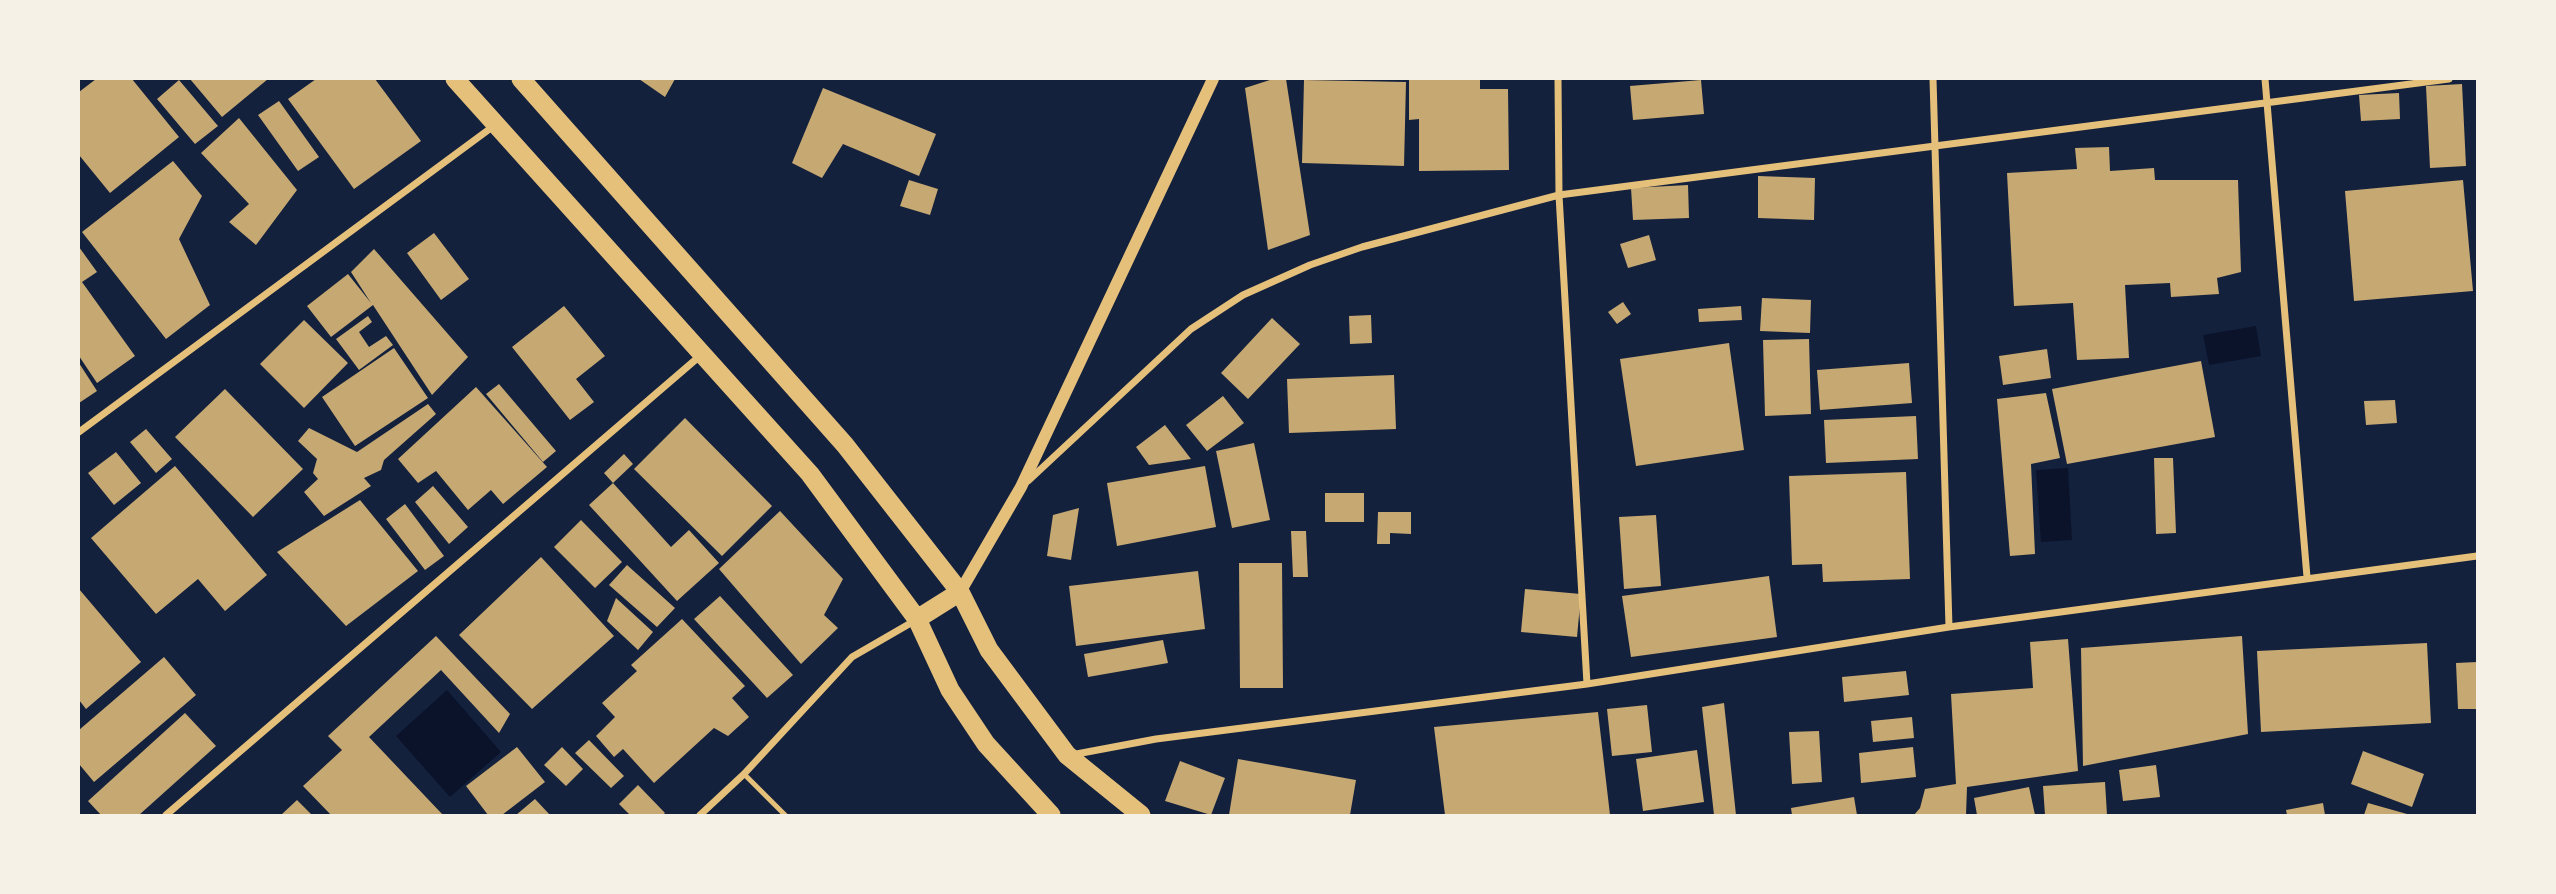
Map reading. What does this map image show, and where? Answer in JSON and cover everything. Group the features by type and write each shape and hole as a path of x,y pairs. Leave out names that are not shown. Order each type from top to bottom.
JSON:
{"highway":[{"path":"455,79 810,474 917,619 950,690 986,744 1051,815"},
{"path":"521,79 845,445 960,592 989,650 1067,755 1141,815"},
{"path":"917,619 960,592"}],"street":[{"path":"960,592 1021,487 1213,79"},
{"path":"1558,79 1559,195 1587,684"},
{"path":"1933,79 1949,627"},
{"path":"2264,79 2307,577"},
{"path":"1021,487 1191,329 1243,295 1310,265 1362,247 1559,195 2449,79"},
{"path":"79,432 497,123"},
{"path":"166,815 701,355"},
{"path":"1067,755 1156,739 1587,684 1949,627 2477,556"},
{"path":"700,815 744,774 852,657 917,619"}],"lane":[{"path":"744,774 785,815"}],"water":[{"path":"2256,326 2261,356 2209,365 2203,335"},
{"path":"2068,468 2072,540 2041,542 2036,470"},
{"path":"447,690 501,752 450,797 396,736"}],"building":[{"path":"96,79 132,79 179,137 110,193 79,155 79,92"},
{"path":"190,79 268,79 222,117"},
{"path":"316,79 375,79 421,141 354,189 288,99"},
{"path":"639,79 675,79 665,97"},
{"path":"1273,79 1286,79 1310,235 1268,250 1245,88"},
{"path":"1409,79 1480,79 1480,89 1508,89 1509,170 1419,171 1419,119 1409,120"},
{"path":"179,80 218,126 195,144 157,99"},
{"path":"1304,80 1406,82 1404,166 1302,163"},
{"path":"1701,80 1704,114 1633,120 1630,86"},
{"path":"2462,84 2466,166 2430,168 2426,86"},
{"path":"823,88 936,134 919,176 843,144 822,178 792,163"},
{"path":"2399,93 2400,119 2361,121 2359,95"},
{"path":"279,101 319,157 298,171 258,115"},
{"path":"239,118 297,190 256,245 229,222 249,204 201,153"},
{"path":"2109,147 2110,171 2154,168 2155,180 2238,180 2241,272 2217,278 2219,294 2171,297 2170,283 2125,285 2129,358 2077,360 2073,303 2014,306 2007,173 2077,169 2075,148"},
{"path":"173,161 202,196 179,239 210,305 166,339 82,232"},
{"path":"1758,176 1815,178 1814,220 1758,218"},
{"path":"909,180 938,189 930,215 900,206"},
{"path":"2463,180 2473,291 2354,301 2345,191"},
{"path":"1688,185 1689,218 1633,220 1631,188"},
{"path":"434,233 469,279 441,300 407,253"},
{"path":"1649,235 1656,260 1628,268 1620,244"},
{"path":"79,247 97,272 82,282 135,356 97,383 79,356"},
{"path":"374,249 468,357 432,395 373,305 331,337 307,306 348,274 371,303 351,272"},
{"path":"1762,298 1811,300 1810,333 1760,331"},
{"path":"1623,302 1631,314 1617,324 1608,312"},
{"path":"564,306 605,356 576,379 594,402 570,420 512,347"},
{"path":"1741,306 1742,320 1699,322 1698,309"},
{"path":"1371,315 1372,343 1350,344 1349,316"},
{"path":"368,316 372,322 359,332 369,347 386,336 393,345 359,370 336,339"},
{"path":"1272,318 1300,344 1248,399 1221,373"},
{"path":"304,320 348,363 304,408 260,364"},
{"path":"1809,339 1811,414 1765,416 1763,340"},
{"path":"1729,343 1744,450 1636,466 1620,359"},
{"path":"394,348 428,398 355,446 322,397"},
{"path":"2047,349 2051,378 2003,385 1999,356"},
{"path":"2201,361 2215,437 2067,464 2052,389"},
{"path":"79,363 97,391 79,403"},
{"path":"1909,363 1912,403 1820,410 1817,370"},
{"path":"1394,375 1396,429 1289,433 1287,379"},
{"path":"499,384 556,451 543,462 486,394"},
{"path":"476,387 547,467 503,504 491,490 468,510 436,471 418,483 398,459"},
{"path":"225,389 303,469 253,517 175,437"},
{"path":"2046,393 2060,458 2031,464 2035,554 2010,556 1997,399"},
{"path":"1223,396 1244,423 1207,451 1186,425"},
{"path":"2395,400 2397,423 2366,425 2364,401"},
{"path":"428,404 436,414 384,460 381,470 364,478 371,486 324,516 304,492 318,479 313,473 317,459 298,441 309,428 357,452"},
{"path":"1916,416 1918,459 1826,463 1824,420"},
{"path":"685,418 772,506 722,556 634,469"},
{"path":"1165,425 1191,459 1149,465 1136,447"},
{"path":"146,429 172,459 156,473 130,442"},
{"path":"1254,443 1270,520 1232,528 1216,451"},
{"path":"116,452 141,483 114,505 88,473"},
{"path":"624,454 633,464 613,483 604,473"},
{"path":"2154,458 2173,458 2176,533 2156,534"},
{"path":"175,466 267,575 225,611 198,579 156,614 91,538"},
{"path":"1205,466 1216,527 1117,546 1107,483"},
{"path":"1906,472 1910,579 1823,582 1822,564 1792,565 1789,476"},
{"path":"613,483 671,547 689,530 719,563 677,601 589,505"},
{"path":"433,486 468,527 449,544 415,502"},
{"path":"1325,493 1364,493 1364,522 1325,522"},
{"path":"360,500 418,571 346,626 277,552"},
{"path":"405,504 444,556 425,570 386,519"},
{"path":"1079,508 1071,560 1047,556 1053,515"},
{"path":"780,511 843,579 824,615 838,628 801,664 719,569"},
{"path":"1378,512 1411,512 1411,534 1390,533 1390,544 1377,544"},
{"path":"1656,515 1661,586 1624,589 1619,517"},
{"path":"581,520 622,562 595,588 554,547"},
{"path":"1291,531 1306,531 1308,577 1293,577"},
{"path":"541,557 614,636 532,709 459,635"},
{"path":"1239,563 1282,563 1283,688 1240,688"},
{"path":"627,565 675,608 657,627 609,585"},
{"path":"1198,571 1205,629 1076,646 1069,586"},
{"path":"1769,576 1777,637 1631,657 1622,596"},
{"path":"79,589 141,662 86,709 79,700"},
{"path":"1525,589 1581,594 1577,637 1521,632"},
{"path":"720,596 793,675 767,698 694,619"},
{"path":"616,598 653,632 638,650 607,621"},
{"path":"682,619 745,686 732,698 749,717 728,736 714,728 654,783 623,749 614,757 596,736 615,717 602,703 637,671 631,665"},
{"path":"436,636 510,714 499,733 441,670 369,737 443,815 331,815 303,786 342,750 328,736"},
{"path":"2242,636 2248,734 2083,766 2081,648"},
{"path":"2068,639 2078,771 1967,787 1966,815 1914,815 1920,808 1925,789 1956,784 1951,694 2033,688 2030,642"},
{"path":"1163,640 1168,663 1088,677 1084,654"},
{"path":"2427,643 2431,723 2261,732 2257,651"},
{"path":"164,657 196,695 94,782 79,764 79,730"},
{"path":"2477,662 2477,709 2458,709 2456,663"},
{"path":"1906,671 1909,695 1844,702 1842,677"},
{"path":"1724,703 1736,815 1714,815 1702,707"},
{"path":"1647,705 1652,752 1612,756 1607,709"},
{"path":"1598,712 1610,815 1445,815 1434,727"},
{"path":"185,713 216,746 139,815 101,815 88,801"},
{"path":"1912,717 1914,738 1873,742 1871,721"},
{"path":"1819,731 1822,782 1792,784 1789,732"},
{"path":"589,740 624,776 611,788 575,753"},
{"path":"517,747 545,782 502,815 488,815 466,786"},
{"path":"562,747 583,769 566,786 544,765"},
{"path":"1913,747 1916,777 1861,783 1859,753"},
{"path":"1697,750 1704,802 1643,811 1636,759"},
{"path":"2363,751 2424,774 2412,807 2351,784"},
{"path":"1238,759 1356,780 1350,815 1229,815"},
{"path":"1180,761 1225,778 1211,815 1165,801"},
{"path":"2156,765 2160,797 2123,801 2119,770"},
{"path":"2105,782 2107,815 2045,815 2043,786"},
{"path":"638,785 665,813 663,815 630,815 619,804"},
{"path":"2029,787 2035,815 1977,815 1974,798"},
{"path":"1854,797 1857,815 1792,815 1791,808"},
{"path":"535,799 550,815 516,815"},
{"path":"297,800 312,815 281,815"},
{"path":"2323,803 2325,815 2287,815 2286,810"},
{"path":"2368,803 2407,814 2407,815 2364,815"}]}
